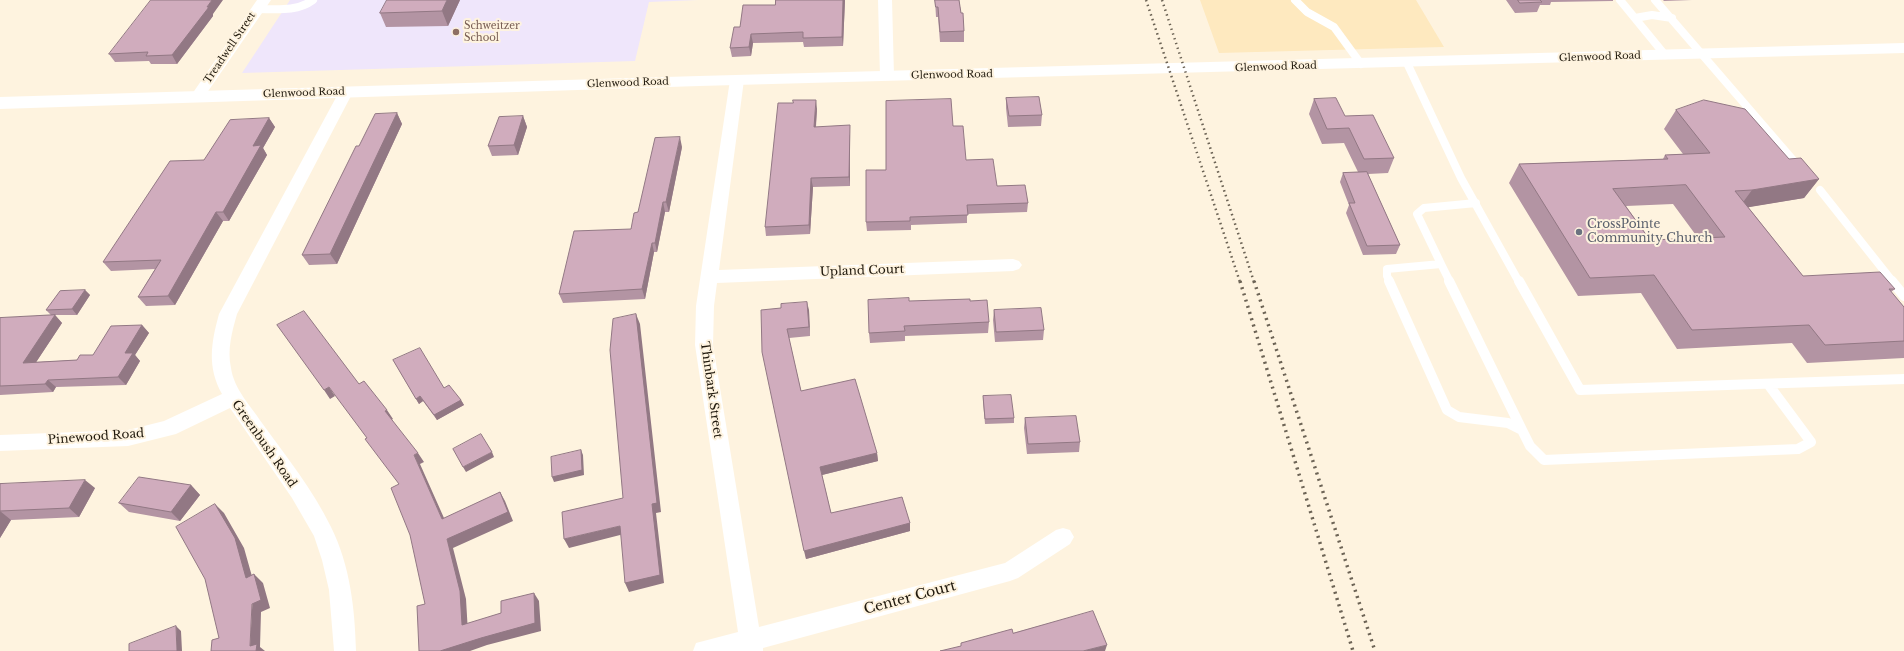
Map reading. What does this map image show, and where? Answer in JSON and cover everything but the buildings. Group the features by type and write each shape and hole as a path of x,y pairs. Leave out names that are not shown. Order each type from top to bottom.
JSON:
{"street":[{"path":"885,0 887,76"},
{"name":"Treadwell Street","path":"197,97 260,5"},
{"name":"Glenwood Road","path":"0,103 737,80 1407,63 1904,48"},
{"name":"Thinbark Street","path":"737,80 704,318 704,352 751,645"},
{"name":"Greenbush Road","path":"345,651 345,630 340,594 333,563 323,533 285,473 247,417 232,398 220,360 222,336 228,314 346,92"},
{"name":"Upland Court","path":"710,277 1013,265"},
{"name":"Pinewood Road","path":"0,443 128,438 170,428 232,398"},
{"name":"Center Court","path":"704,651 751,645 1010,571 1063,537"}],"lane":[{"path":"260,5 294,8 309,4 313,0"},
{"path":"1295,0 1298,5 1311,16 1332,24 1361,64"},
{"path":"1620,0 1665,55"},
{"path":"1656,0 1805,174"},
{"path":"1635,18 1652,15 1672,18"},
{"path":"1407,63 1461,178 1580,390 1904,379"},
{"path":"1820,190 1904,296"},
{"path":"1476,203 1424,208 1417,214 1530,446 1544,460 1798,448 1811,442 1768,384"},
{"path":"1441,264 1387,269 1387,276 1446,410 1459,417 1508,423 1522,430"}],"shaded area":[{"name":"Schweitzer School","path":"290,0 698,0 649,2 635,61 242,73"},
{"path":"1200,0 1416,0 1444,47 1219,53"}],"railway":[{"path":"1146,0 1240,282"},
{"path":"1162,0 1254,282"},
{"path":"1240,281 1353,651"},
{"path":"1254,281 1375,651"}],"place":[{"name":"Schweitzer School","path":"456,32"},
{"name":"CrossPointe Community Church","path":"1579,232"}]}
